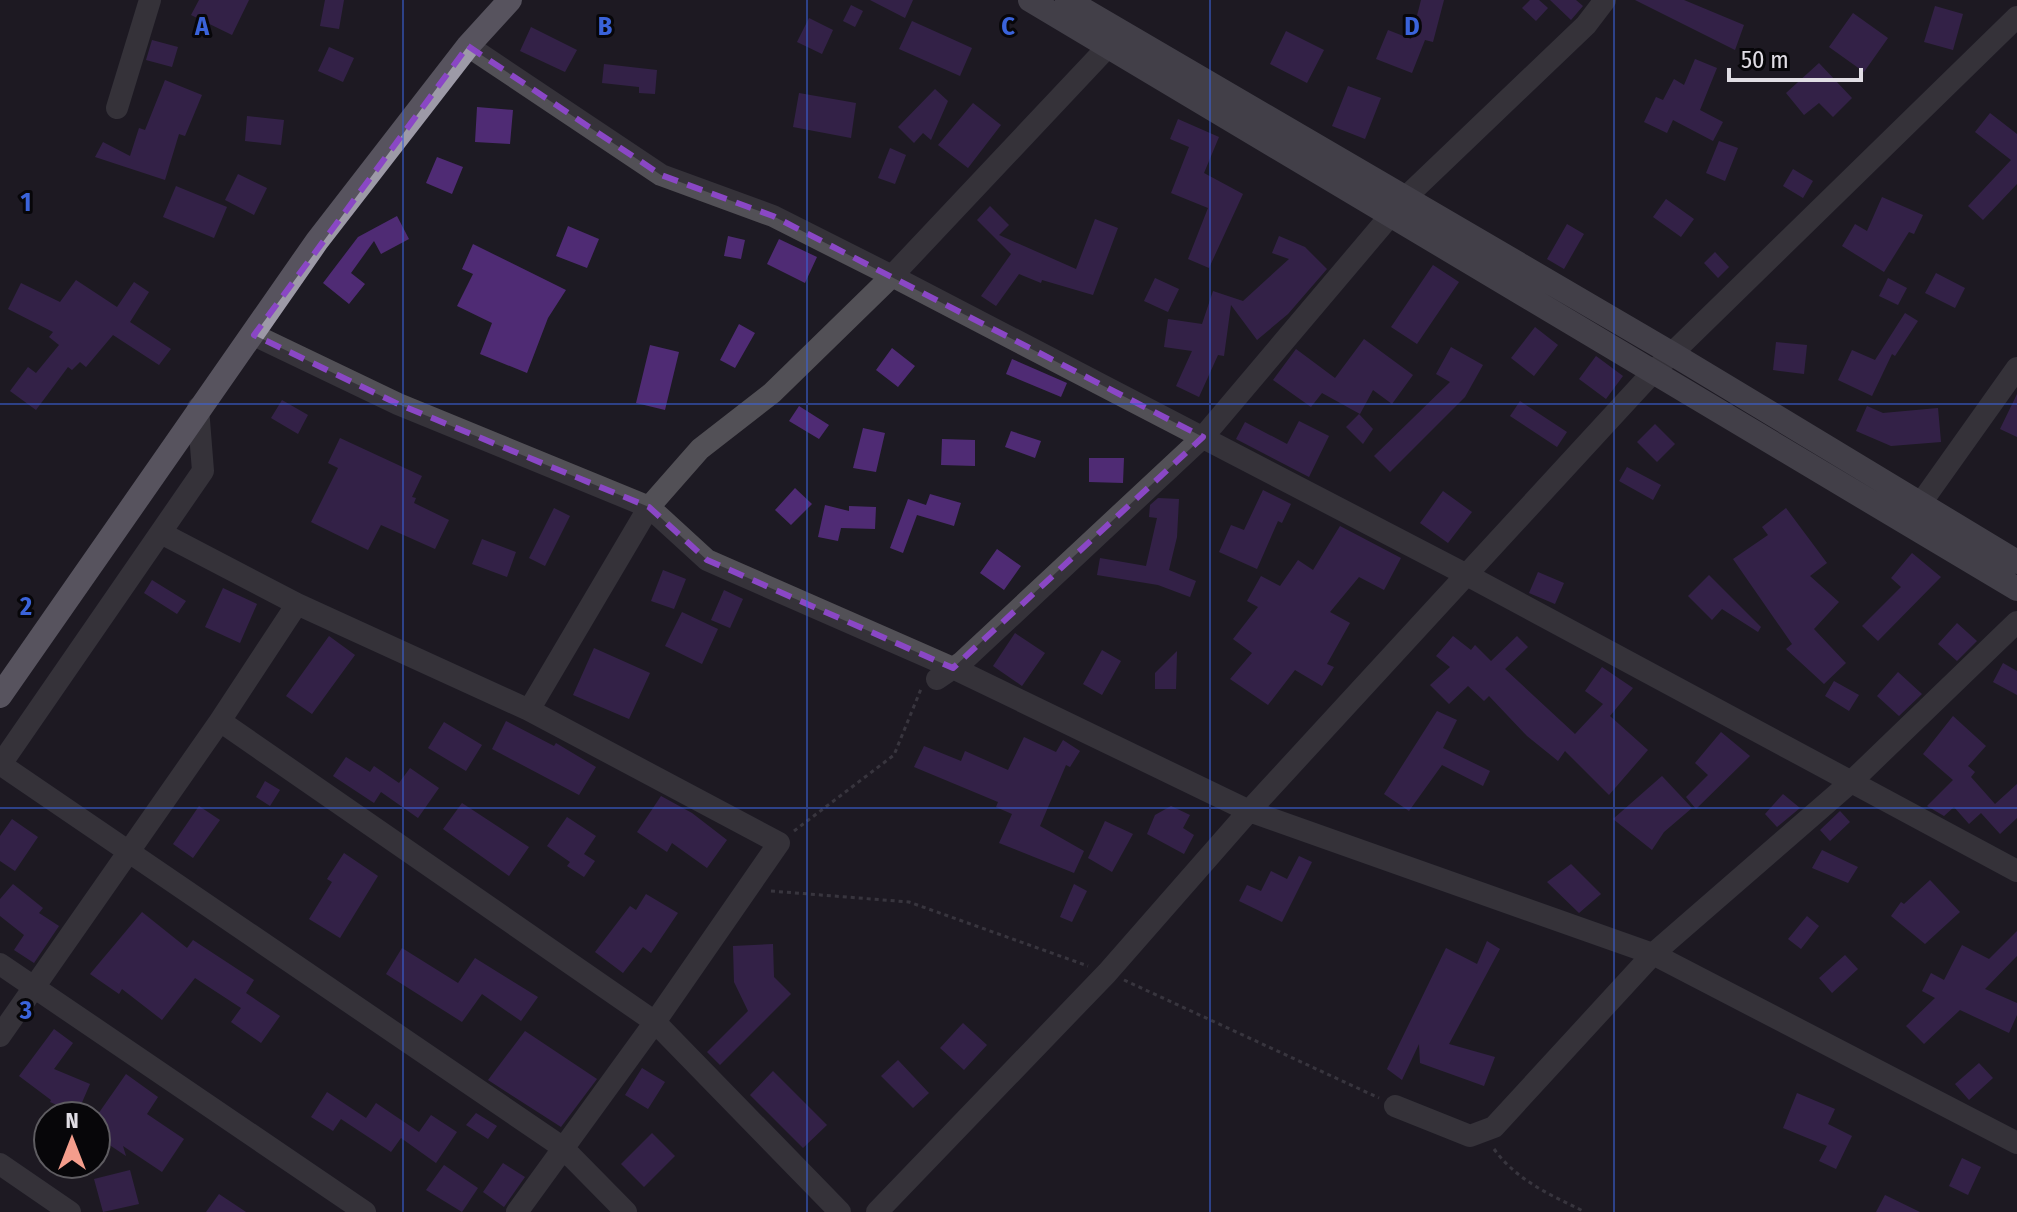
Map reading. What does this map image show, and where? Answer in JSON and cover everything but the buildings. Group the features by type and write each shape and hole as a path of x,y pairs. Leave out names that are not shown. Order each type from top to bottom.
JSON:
{"highway":[{"path":"0,696 317,241 468,46 510,0"}],"main road":[{"path":"1030,0 1114,40 1663,362 1921,505 2017,562"},
{"path":"1067,0 1114,40"},
{"path":"1663,362 1905,524 2017,589"}],"street":[{"path":"117,108 150,0"},
{"path":"945,673 1203,437 1399,205 1586,25 1605,0"},
{"path":"877,1212 1107,973 1249,811 1663,362 2017,17"},
{"path":"529,710 649,507 700,449 772,393 892,276 1114,40"},
{"path":"468,46 661,175 773,216 892,276 1465,574 2017,871"},
{"path":"254,335 398,404 649,507 707,560 945,673 1249,811 1653,954 2017,1143"},
{"path":"1905,524 2017,368"},
{"path":"198,408 203,471 0,764 126,853 562,1147 626,1212"},
{"path":"161,533 297,604 529,710 779,843 655,1022 517,1212"},
{"path":"0,1036 220,721 297,604"},
{"path":"1395,1106 1470,1136 1494,1127 1653,954 1851,782 2017,622"},
{"path":"220,721 655,1022 840,1212"},
{"path":"0,964 365,1212"},
{"path":"0,1164 70,1212"}],"path":[{"path":"779,843 894,755 922,688 945,673"},
{"path":"1482,1134 1508,1168 1540,1190 1585,1212"}],"highlighted area":[{"path":"468,46 661,175 773,216 1203,437 953,668 707,560 649,507 398,404 254,335"}]}
